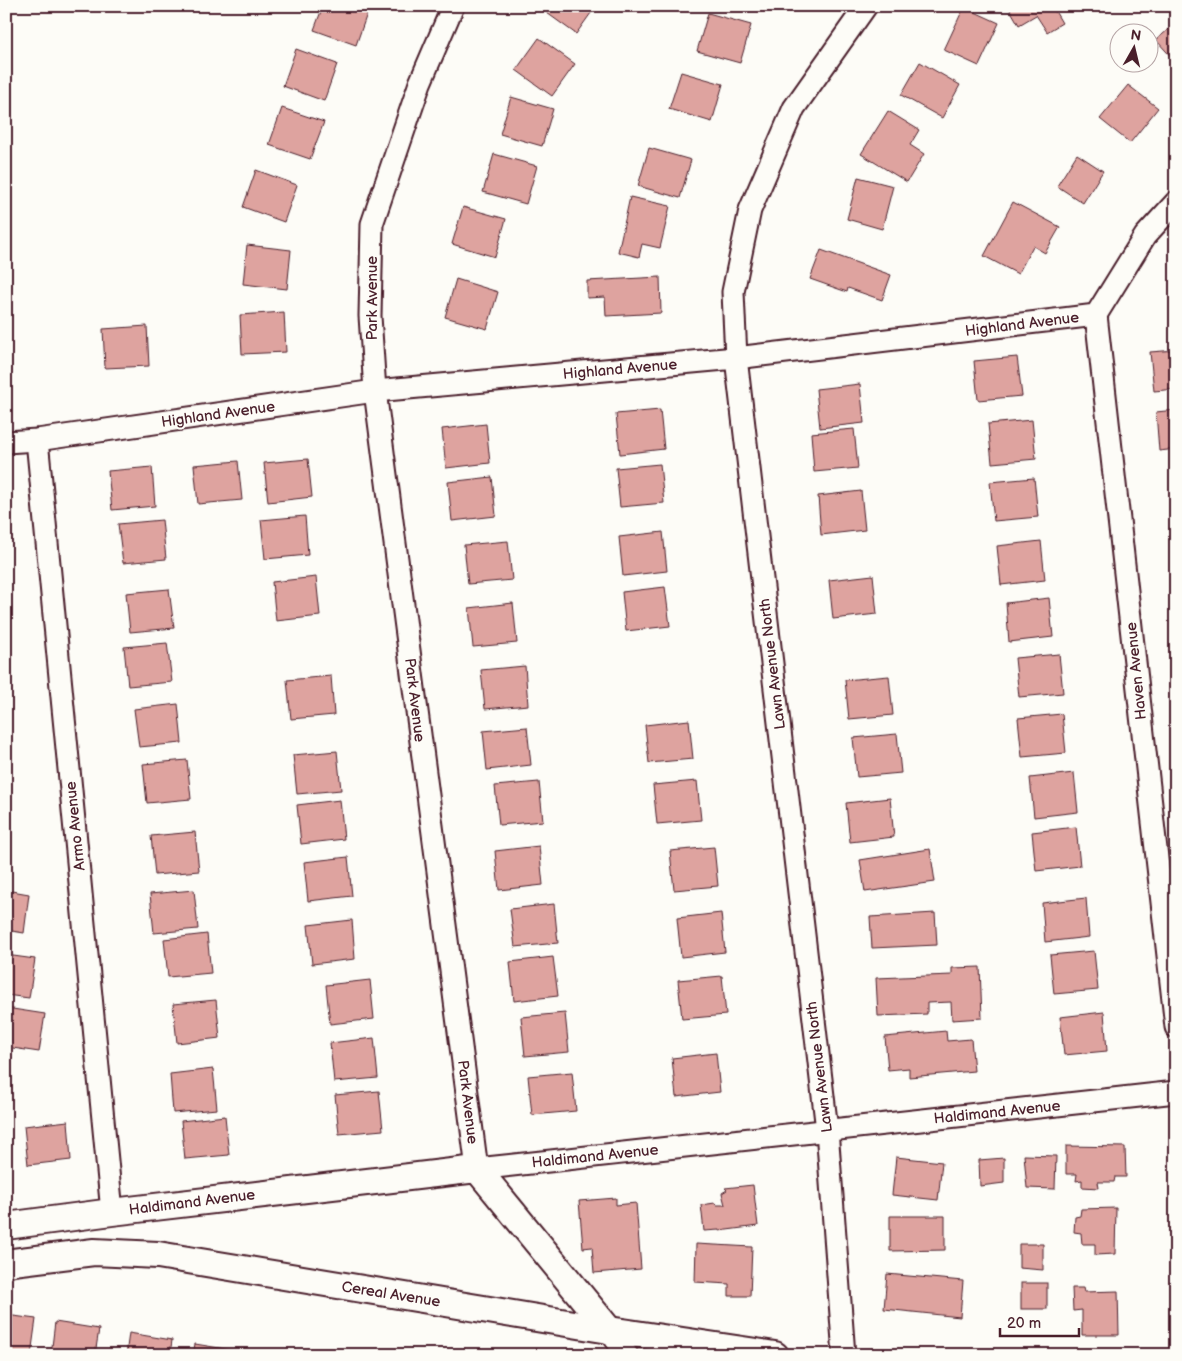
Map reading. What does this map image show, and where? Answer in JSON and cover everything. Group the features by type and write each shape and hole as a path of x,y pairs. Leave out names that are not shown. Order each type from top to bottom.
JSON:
{"street":[{"name":"Park Avenue","path":"453,6 420,83 372,224 370,316 375,391 477,1169"},
{"name":"Lawn Avenue North","path":"844,1355 827,1130 736,358 733,292 750,210 794,108 866,6"},
{"name":"Highland Avenue","path":"6,442 37,440 375,391 736,358 1096,315 1145,236 1176,202"},
{"name":"Haven Avenue","path":"1096,315 1176,1027"},
{"name":"Armo Avenue","path":"37,440 112,1212"},
{"name":"Haldimand Avenue","path":"10,1225 477,1169 1176,1092"},
{"path":"477,1169 609,1330 627,1355"},
{"name":"Cereal Avenue","path":"6,1264 94,1252 158,1255 609,1330 775,1355"}],"building":[{"path":"323,6 364,6 369,8 356,45 314,30"},
{"path":"541,6 596,6 576,34 540,8"},
{"path":"1008,6 1052,6 1062,23 1047,32 1036,15 1019,25"},
{"path":"964,7 999,23 979,66 944,50"},
{"path":"708,13 751,25 740,63 697,51"},
{"path":"1176,23 1176,62 1160,44 1160,37"},
{"path":"539,38 575,64 552,96 516,70"},
{"path":"296,49 337,64 324,101 283,86"},
{"path":"920,62 960,85 942,118 901,95"},
{"path":"681,72 723,84 712,122 669,109"},
{"path":"1128,85 1158,108 1130,143 1100,119"},
{"path":"511,97 553,109 542,146 500,134"},
{"path":"282,108 324,122 310,159 269,145"},
{"path":"888,111 919,130 910,145 924,154 907,182 861,154"},
{"path":"649,148 691,160 680,198 638,186"},
{"path":"494,154 537,166 526,204 483,192"},
{"path":"1077,154 1103,171 1083,203 1057,186"},
{"path":"256,170 297,185 284,222 243,207"},
{"path":"858,177 893,186 882,229 847,219"},
{"path":"630,197 670,206 660,248 642,244 639,257 618,252"},
{"path":"1013,202 1060,227 1045,253 1033,246 1018,274 984,256"},
{"path":"463,207 506,219 495,257 452,244"},
{"path":"247,245 291,250 287,289 243,284"},
{"path":"821,250 891,275 882,300 848,288 847,292 810,279"},
{"path":"660,277 661,313 606,316 605,297 587,298 587,281"},
{"path":"456,279 498,292 487,329 445,317"},
{"path":"284,312 286,352 242,354 240,315"},
{"path":"147,326 149,366 105,368 103,329"},
{"path":"1176,350 1176,389 1154,391 1150,352"},
{"path":"1017,357 1022,396 978,400 974,361"},
{"path":"860,384 864,423 820,428 816,389"},
{"path":"660,410 664,449 620,454 616,414"},
{"path":"1176,410 1176,449 1159,451 1156,412"},
{"path":"1032,420 1036,459 992,463 988,424"},
{"path":"486,424 490,463 446,468 442,429"},
{"path":"854,429 858,468 814,472 811,433"},
{"path":"308,459 312,497 268,502 264,463"},
{"path":"238,461 242,500 198,504 194,465"},
{"path":"660,464 664,503 620,507 616,468"},
{"path":"1172,466 1176,466 1175,505"},
{"path":"152,467 155,506 112,510 108,471"},
{"path":"492,477 496,516 452,521 448,482"},
{"path":"1034,478 1038,517 994,521 990,482"},
{"path":"861,491 865,530 821,535 818,496"},
{"path":"305,516 308,555 265,559 261,520"},
{"path":"162,520 166,559 123,563 118,524"},
{"path":"1170,528 1176,528 1176,567 1174,567"},
{"path":"663,532 667,571 623,576 619,537"},
{"path":"508,541 512,580 468,584 464,545"},
{"path":"1041,541 1045,580 1001,585 997,546"},
{"path":"873,575 877,614 833,619 829,580"},
{"path":"316,577 320,616 276,621 272,582"},
{"path":"665,587 670,626 626,631 622,592"},
{"path":"169,589 174,628 130,632 126,593"},
{"path":"1049,598 1053,637 1009,642 1006,603"},
{"path":"513,603 517,643 473,647 469,608"},
{"path":"167,643 172,682 128,686 124,647"},
{"path":"1059,654 1063,693 1019,697 1015,658"},
{"path":"525,666 528,705 485,709 481,670"},
{"path":"331,676 334,715 291,719 287,680"},
{"path":"889,676 893,715 849,719 845,680"},
{"path":"178,704 182,743 139,747 134,709"},
{"path":"1062,714 1066,753 1022,757 1018,718"},
{"path":"689,720 693,759 649,763 645,725"},
{"path":"527,727 531,765 487,770 483,731"},
{"path":"897,734 901,773 857,777 853,738"},
{"path":"337,751 341,790 297,794 293,755"},
{"path":"187,760 191,799 147,803 143,764"},
{"path":"1074,773 1078,812 1034,817 1030,778"},
{"path":"697,781 701,820 657,824 653,785"},
{"path":"539,782 543,821 499,825 495,786"},
{"path":"890,798 894,837 850,842 846,803"},
{"path":"340,800 344,839 301,844 297,805"},
{"path":"1076,827 1080,866 1036,871 1032,832"},
{"path":"195,832 199,871 155,875 151,836"},
{"path":"539,846 543,885 499,890 495,851"},
{"path":"714,847 718,886 674,890 670,851"},
{"path":"930,849 935,882 865,892 860,860"},
{"path":"348,857 352,896 308,901 304,862"},
{"path":"6,890 29,894 24,933 6,930"},
{"path":"194,890 198,929 154,933 150,894"},
{"path":"1086,898 1089,937 1045,942 1042,903"},
{"path":"554,904 558,943 515,947 510,909"},
{"path":"721,913 725,952 681,957 677,918"},
{"path":"935,913 937,945 872,948 870,917"},
{"path":"352,920 355,959 312,964 308,925"},
{"path":"207,934 211,973 168,977 164,939"},
{"path":"1094,951 1098,990 1054,994 1050,955"},
{"path":"6,955 35,959 29,998 6,995"},
{"path":"553,957 558,996 514,1001 510,962"},
{"path":"980,967 982,1018 952,1020 951,1002 927,1003 927,1014 878,1016 876,978 952,975 952,968"},
{"path":"722,976 726,1015 682,1019 678,980"},
{"path":"370,980 374,1019 330,1024 326,985"},
{"path":"216,1000 220,1038 177,1043 173,1004"},
{"path":"6,1008 45,1014 39,1052 6,1047"},
{"path":"1104,1012 1107,1051 1064,1055 1060,1017"},
{"path":"565,1013 569,1052 525,1056 521,1017"},
{"path":"946,1031 947,1041 971,1039 974,1071 909,1077 909,1068 888,1070 885,1037"},
{"path":"374,1038 378,1078 334,1082 330,1043"},
{"path":"716,1053 720,1092 676,1097 672,1058"},
{"path":"213,1069 217,1109 173,1113 170,1074"},
{"path":"572,1072 576,1111 532,1115 528,1076"},
{"path":"379,1091 383,1130 339,1134 335,1095"},
{"path":"225,1116 229,1155 185,1159 181,1121"},
{"path":"68,1121 71,1160 28,1165 24,1126"},
{"path":"1066,1146 1125,1147 1126,1177 1115,1177 1114,1182 1098,1182 1099,1188 1082,1187 1082,1180 1076,1181 1077,1174 1066,1174"},
{"path":"1024,1155 1056,1156 1055,1189 1027,1188"},
{"path":"896,1157 942,1162 938,1200 892,1195"},
{"path":"1004,1158 1004,1183 980,1186 979,1160"},
{"path":"753,1185 758,1226 704,1231 701,1205 715,1203 717,1205 725,1205 722,1193 727,1190 725,1188"},
{"path":"616,1198 616,1205 636,1203 641,1269 594,1273 592,1247 583,1248 579,1201"},
{"path":"1116,1208 1115,1254 1095,1255 1095,1244 1082,1244 1081,1233 1074,1232 1075,1217 1080,1216 1081,1209"},
{"path":"890,1216 945,1216 945,1250 890,1251"},
{"path":"696,1244 752,1247 750,1296 729,1296 729,1284 695,1282"},
{"path":"1019,1244 1043,1244 1043,1270 1019,1268"},
{"path":"887,1274 963,1281 960,1317 884,1309"},
{"path":"1021,1283 1047,1283 1047,1309 1021,1309"},
{"path":"1072,1288 1083,1288 1084,1292 1118,1291 1119,1335 1082,1335 1082,1310 1073,1311"},
{"path":"6,1315 36,1319 31,1355 6,1354"},
{"path":"55,1322 99,1329 95,1355 51,1355"},
{"path":"129,1333 172,1340 170,1355 126,1355"},
{"path":"195,1344 238,1351 238,1355 193,1355"}]}
